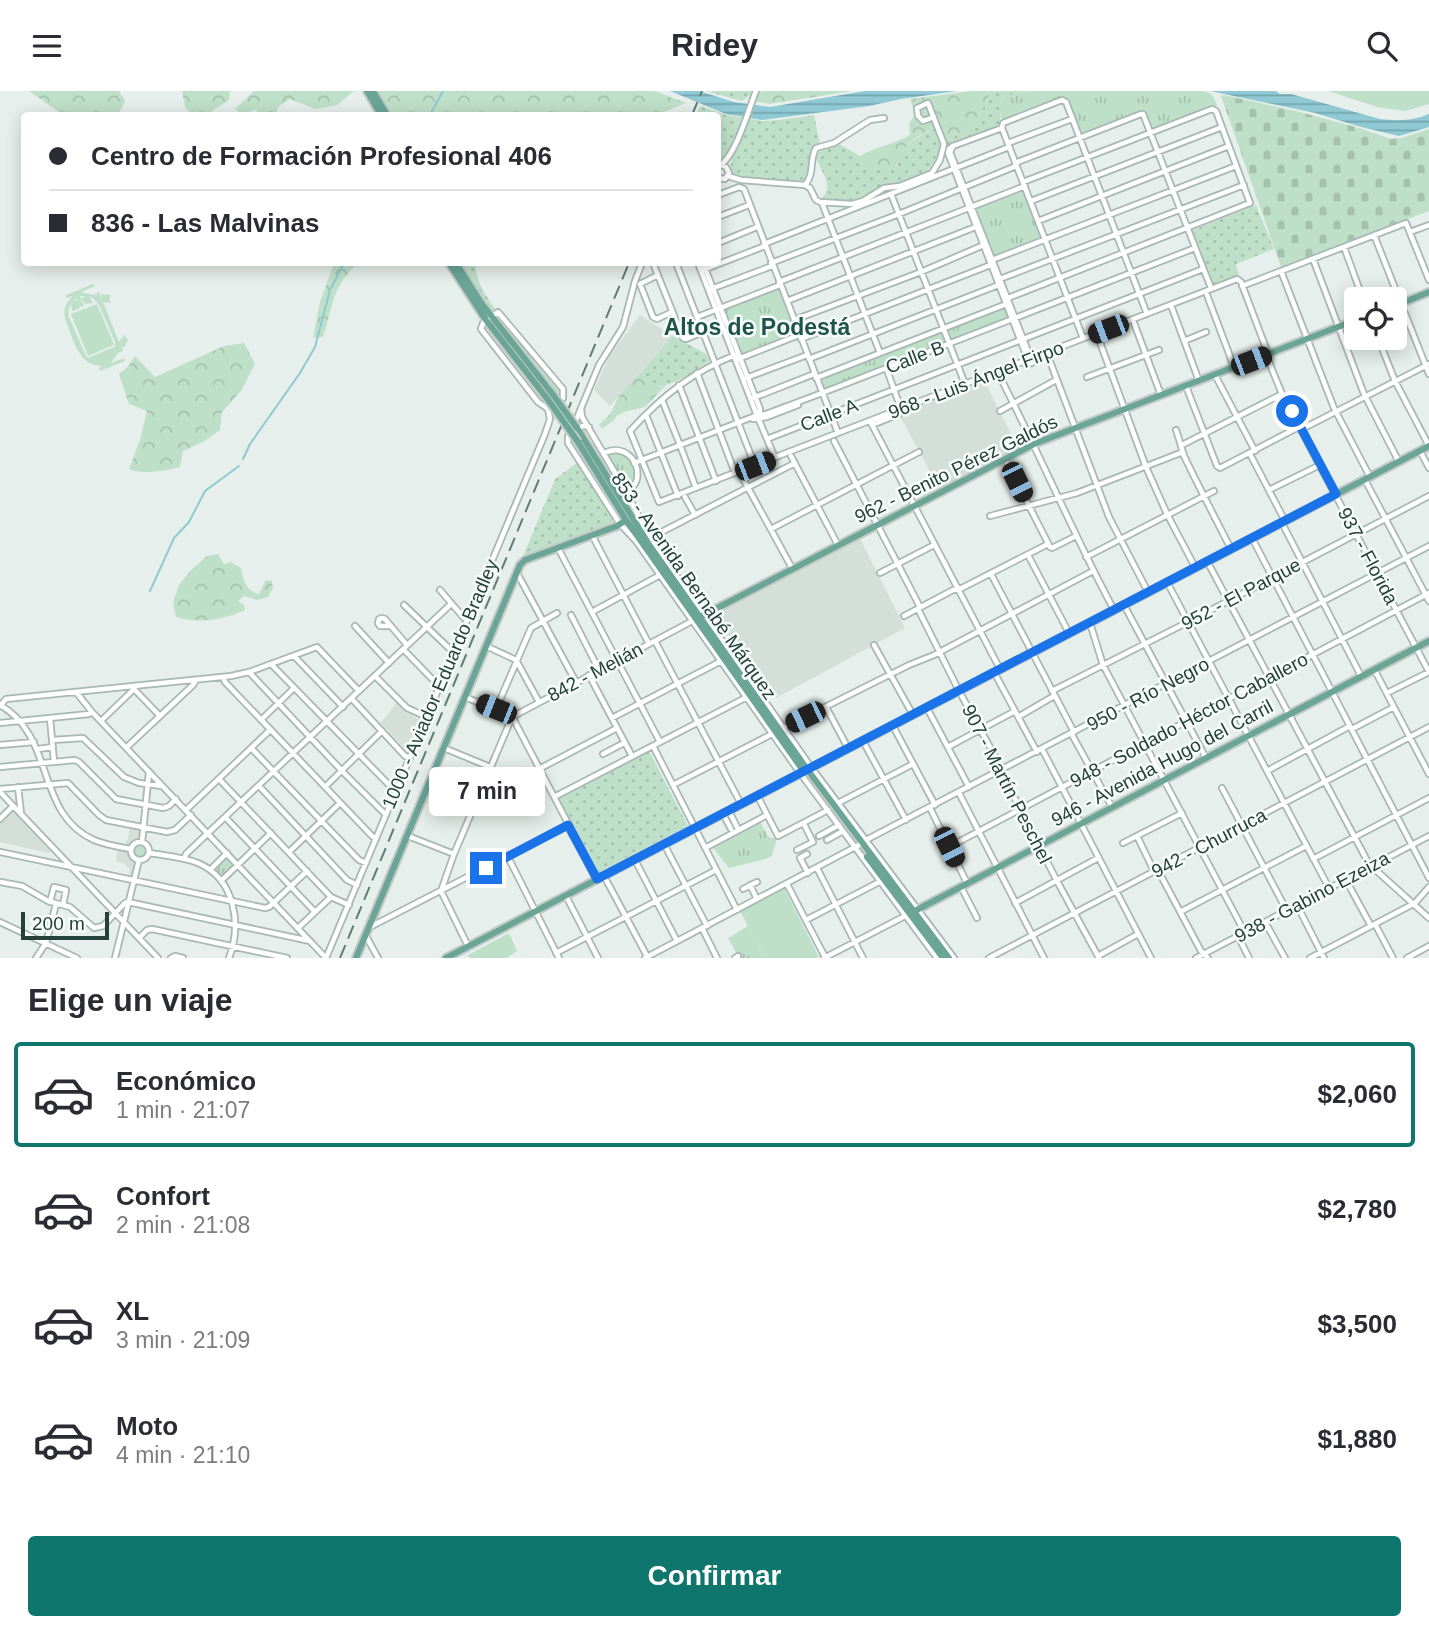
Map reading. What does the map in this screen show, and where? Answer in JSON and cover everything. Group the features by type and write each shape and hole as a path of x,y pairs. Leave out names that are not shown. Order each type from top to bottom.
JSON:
{"main road":[{"path":"367,91 382,112"},
{"path":"373,91 383,112"},
{"name":"853 - Avenida Bernabé Márquez","path":"451,266 582,441 625,520 698,618 722,660 761,711 774,733 850,826 911,913"},
{"name":"853 - Avenida Bernabé Márquez","path":"460,266 489,318"},
{"path":"1407,301 1429,292"},
{"name":"962 - Benito Pérez Galdós","path":"698,618 1034,444 1344,325"},
{"path":"446,958 1429,446"},
{"path":"357,958 520,565 525,560 592,535 638,512"},
{"name":"853 - Avenida Bernabé Márquez","path":"625,520 650,546 857,847 946,958"},
{"path":"650,546 663,555"},
{"path":"670,582 670,591"},
{"name":"946 - Avenida Hugo del Carril","path":"911,913 1429,641"},
{"path":"761,711 762,719"},
{"path":"849,817 850,826"}],"street":[{"path":"755,93 723,177 805,185 810,188 816,200 822,203 858,203 881,189 900,186 932,173 944,146 934,117"},
{"path":"1147,314 1066,102 1062,100 953,146 948,151 1015,319 1028,361 1048,356 1109,517 1148,592"},
{"path":"697,317 971,207 1087,157 1213,109 1216,111 1251,203 1060,278 944,329 753,398"},
{"path":"711,289 1141,114 1211,288"},
{"path":"805,185 811,175 816,148 834,143 870,120 884,118"},
{"path":"721,263 1072,118"},
{"path":"1002,125 1083,338"},
{"path":"1031,201 1222,127"},
{"path":"1038,221 1229,146"},
{"path":"721,165 728,160 733,150"},
{"path":"642,461 630,431 679,385 715,364 865,315 1045,239 1237,166"},
{"path":"745,378 936,310 1053,259 1244,185"},
{"path":"721,194 740,187 744,189 838,433"},
{"path":"891,194 965,384"},
{"path":"822,203 880,353"},
{"path":"721,216 749,205"},
{"name":"968 - Luis Ángel Firpo","path":"642,461 659,502 900,412 1235,279 1240,281 1242,286 1406,223 1410,232"},
{"path":"1429,225 1410,232 1429,280"},
{"path":"721,240 757,226"},
{"path":"787,301 978,226"},
{"path":"1374,235 1392,287"},
{"path":"794,320 922,272 985,245"},
{"path":"1344,247 1359,287"},
{"name":"Calle B","path":"822,394 1195,249"},
{"path":"1313,259 1366,397 1399,461"},
{"path":"572,432 599,365 623,327 641,266"},
{"path":"654,266 684,339 703,332"},
{"path":"677,266 755,466"},
{"path":"701,266 753,398 760,409 758,417 775,458"},
{"path":"703,270 713,266"},
{"name":"Calle A","path":"767,439 1203,269"},
{"path":"1281,271 1336,412 1429,601"},
{"path":"658,275 640,285 653,317 657,319 673,312"},
{"name":"937 - Florida","path":"1242,286 1283,394 1429,672"},
{"path":"1207,295 1234,367"},
{"path":"1172,308 1199,381"},
{"name":"1000 - Aviador Eduardo Bradley","path":"326,958 550,422 548,409 561,402 564,396 557,381 498,312 489,318"},
{"path":"489,318 481,325 481,329 538,403 548,409"},
{"path":"1134,323 1161,395"},
{"path":"1407,324 1429,374"},
{"path":"1184,341 1206,332"},
{"path":"1098,337 1146,467 1195,567"},
{"name":"Calle B","path":"634,464 950,344"},
{"path":"1087,377 1159,350"},
{"path":"1383,350 1395,381 1429,446"},
{"path":"1186,386 1220,468 1427,365"},
{"path":"887,370 900,412 872,424 979,631 1018,717 1062,787 1151,958"},
{"path":"697,373 735,473"},
{"path":"1215,375 1237,417 1302,562 1361,676"},
{"path":"1000,377 1114,610"},
{"path":"1000,411 1056,380"},
{"path":"679,385 716,481"},
{"path":"1182,445 1283,394"},
{"path":"662,400 696,488"},
{"name":"853 - Avenida Bernabé Márquez","path":"581,409 582,417 698,618"},
{"path":"646,415 678,496"},
{"path":"572,432 580,426 589,427"},
{"path":"1176,430 1203,496 1231,549"},
{"name":"853 - Avenida Bernabé Márquez","path":"572,432 568,443 625,520 670,591 698,618 783,728 828,810 881,881 911,913 946,958"},
{"name":"907 - Martín Peschel","path":"834,441 898,564 959,691 1098,957"},
{"path":"604,453 613,449 620,450 629,456 634,464 637,480 627,493"},
{"path":"1420,451 1429,468"},
{"path":"771,529 919,452"},
{"path":"990,516 1058,498 1183,452"},
{"path":"791,456 838,545"},
{"path":"1005,459 1050,546"},
{"path":"650,538 794,463"},
{"path":"1269,491 1320,465"},
{"path":"741,475 792,568"},
{"path":"1086,557 1214,491"},
{"name":"952 - El Parque","path":"1018,717 1103,664 1429,496"},
{"path":"685,497 695,515"},
{"path":"592,535 649,644"},
{"path":"904,616 1027,555 1076,536"},
{"path":"1252,538 1429,878"},
{"path":"880,573 933,545"},
{"name":"950 - Río Negro","path":"866,841 1429,546"},
{"path":"558,548 660,742"},
{"path":"1027,555 1069,633"},
{"path":"1207,561 1371,866 1429,918"},
{"path":"783,728 940,652 1093,571"},
{"path":"517,573 576,682"},
{"path":"991,574 1112,807"},
{"path":"592,612 660,575"},
{"path":"1167,582 1329,888"},
{"path":"440,590 467,620"},
{"name":"948 - Soldado Héctor Caballero","path":"949,847 1427,594"},
{"path":"184,859 186,854 451,604"},
{"path":"404,605 454,653"},
{"path":"1124,605 1206,758"},
{"path":"496,709 531,628 557,613"},
{"path":"571,615 599,670"},
{"name":"842 - Melián","path":"512,717 698,618"},
{"path":"1090,623 1103,664 1245,933"},
{"path":"355,626 389,663"},
{"path":"389,626 440,685"},
{"path":"656,641 741,804"},
{"path":"874,645 912,715"},
{"path":"486,646 516,660 539,702"},
{"path":"131,849 91,839 68,821 58,807 34,742 19,721 0,705 6,699 134,688 249,673 318,648 359,691"},
{"path":"294,656 343,707"},
{"path":"612,718 722,660"},
{"path":"272,664 396,792"},
{"path":"1374,669 1429,774"},
{"path":"1387,693 1429,672"},
{"path":"249,673 386,815"},
{"path":"589,675 632,757"},
{"path":"375,676 407,708 427,717"},
{"path":"223,677 270,730 376,839"},
{"path":"127,747 197,680"},
{"path":"134,688 160,716"},
{"path":"101,721 134,688"},
{"path":"261,720 294,688"},
{"path":"76,692 326,958"},
{"path":"554,797 748,696"},
{"name":"853 - Avenida Bernabé Márquez","path":"748,696 774,733"},
{"path":"465,697 512,717 568,825 626,917 647,958 857,847"},
{"path":"351,699 405,756 410,758"},
{"path":"827,707 848,748"},
{"path":"1267,771 1394,707"},
{"path":"927,708 969,787"},
{"path":"948,747 1015,711"},
{"path":"0,723 92,712"},
{"path":"468,946 441,891 442,885 512,717"},
{"path":"50,718 54,762"},
{"path":"893,726 914,764 976,918"},
{"name":"942 - Churruca","path":"989,958 1429,727"},
{"path":"539,769 617,729"},
{"path":"186,810 270,730"},
{"path":"325,787 382,731"},
{"path":"673,785 774,733"},
{"path":"52,740 77,737 85,739 124,777 148,785 163,786"},
{"path":"863,741 906,820"},
{"path":"0,745 34,742"},
{"path":"603,754 624,743"},
{"path":"653,746 737,909"},
{"path":"38,749 53,747"},
{"path":"251,747 359,860 366,863"},
{"path":"444,748 490,767"},
{"path":"0,767 77,761 116,799 165,808 176,799"},
{"path":"838,803 914,764"},
{"name":"853 - Avenida Bernabé Márquez","path":"805,770 849,817 911,913"},
{"path":"142,842 149,771"},
{"path":"219,779 331,897 349,905"},
{"path":"158,958 0,790 69,784 105,819 173,832 191,815"},
{"path":"259,786 348,880 357,885"},
{"path":"18,787 21,814"},
{"path":"427,787 474,807"},
{"path":"1222,789 1287,911"},
{"path":"959,793 1044,958"},
{"path":"757,795 778,836 828,810"},
{"path":"1313,859 1429,798"},
{"path":"289,852 340,803"},
{"path":"0,819 13,806"},
{"path":"725,812 737,827"},
{"path":"725,812 731,829"},
{"path":"1123,843 1182,813"},
{"path":"705,848 767,815"},
{"path":"226,818 315,912"},
{"path":"797,850 813,842 804,824"},
{"path":"370,927 568,825"},
{"path":"819,836 841,828"},
{"path":"827,840 841,828"},
{"path":"221,881 271,833"},
{"path":"408,835 454,854"},
{"path":"1137,836 1152,867 1157,870 1206,956"},
{"name":"938 - Gabino Ezeiza","path":"1196,958 1206,956 1238,936 1429,836"},
{"path":"142,842 149,847 150,853 144,860 139,860 132,855 131,849 134,844 142,842"},
{"path":"664,844 686,885 717,958"},
{"path":"1180,912 1306,846"},
{"path":"0,852 265,908 274,903 307,871"},
{"path":"150,853 201,865 221,881 232,901 236,925 229,958"},
{"path":"210,870 227,853"},
{"path":"807,854 800,858 808,873"},
{"path":"508,857 558,956 716,870"},
{"path":"1015,903 1098,858"},
{"path":"115,958 139,860"},
{"path":"635,860 677,941"},
{"path":"817,868 863,958"},
{"path":"1346,880 1392,958"},
{"path":"806,920 881,881"},
{"path":"0,882 25,887 57,904 73,909 90,926 96,928 103,926 129,902 310,942"},
{"path":"743,889 757,882"},
{"path":"787,884 825,958 911,913"},
{"path":"750,885 757,899"},
{"path":"1310,958 1413,904 1429,887"},
{"path":"566,896 598,958"},
{"path":"284,935 331,897"},
{"path":"36,958 46,943 57,904"},
{"path":"1297,905 1324,958"},
{"path":"0,922 77,958"},
{"path":"1265,922 1285,958"},
{"path":"139,938 152,929 287,958"},
{"path":"1098,957 1138,934"},
{"path":"1238,936 1250,958"},
{"path":"365,938 378,958"},
{"path":"1407,958 1429,946"},
{"path":"171,958 183,958"}],"shaded area":[{"path":"640,315 673,336 610,406 594,390 610,355"},
{"path":"984,380 1019,450 939,488 899,414"},
{"path":"860,539 905,628 776,698 711,615"},
{"path":"397,702 407,713 422,721 408,752 381,723"},
{"path":"12,809 52,850 49,853 0,842 0,821"},
{"path":"130,826 143,828 142,841 130,847 124,846"},
{"path":"118,847 128,850 130,856 137,861 132,878 128,877 130,868 116,861"}],"green space":[{"path":"29,91 119,91 125,101 120,112 59,112"},
{"path":"182,91 230,91 229,100 211,112 189,112 185,107"},
{"path":"254,91 354,91 337,105 315,109 290,99 279,106 276,112 257,112 256,109 239,112 235,109"},
{"path":"378,91 655,91 686,103 664,112 390,112"},
{"path":"752,91 742,101 709,92"},
{"path":"761,91 852,91 769,104 754,101"},
{"path":"991,91 1026,91 1002,97 998,126 946,147 946,141 974,121"},
{"path":"991,91 979,115 962,132 946,141 934,129 908,144 894,167 882,171 875,163 868,169 860,156 910,135 909,124 914,111 910,99"},
{"path":"1026,91 1203,91 1213,96 1217,106 1151,130 1144,114 1081,135 1066,100 1002,121 1002,97"},
{"path":"1328,91 1429,91 1429,104 1405,111 1377,107"},
{"path":"1221,96 1300,112 1391,139 1429,129 1429,211 1281,267"},
{"path":"700,106 717,112 697,112"},
{"path":"721,113 744,118 729,153 721,162"},
{"path":"814,115 820,144 813,148 807,178 802,181 733,176 730,170 733,150 748,118 761,121"},
{"path":"934,129 941,143 935,161 922,175 903,183 879,188 855,201 838,202 822,198 827,183 816,157 819,152 839,144 860,156 868,168 876,162 897,166 903,152 911,143"},
{"path":"1022,189 1042,237 993,257 975,207"},
{"path":"1256,205 1274,249 1236,264 1239,275 1212,286 1191,231"},
{"path":"333,266 355,266 338,289 323,337 313,338 320,302"},
{"path":"462,266 476,266 476,273 485,294 560,390 561,397 491,311"},
{"path":"93,284 95,286 81,292 94,295 99,292 101,297 102,294 111,296 111,303 103,302 119,342 124,335 128,340 124,348 121,346 123,351 118,353 111,363 124,358 125,361 100,371 102,366 94,365 82,356 65,319 66,306 73,296 66,298 66,295","holes":["80,296 86,296 81,298 85,304 93,303 89,296 99,305 115,348 88,358 86,356 68,311 71,304 72,311 79,309 78,301 81,307 84,306"]},
{"path":"778,288 797,334 741,356 723,309"},
{"path":"97,304 114,345 88,356 71,314"},
{"path":"1007,304 1013,319 822,393 816,378"},
{"path":"673,336 706,354 710,361 674,382 650,386 641,372"},
{"path":"244,343 255,364 241,391 222,412 220,430 183,451 180,467 148,472 129,469 147,411 129,404 119,374 135,356 155,377 224,346"},
{"path":"641,372 650,386 660,387 667,384 645,407 616,416 602,429 599,425 610,414 619,396"},
{"path":"615,451 631,461 633,466 635,472 629,489 608,454"},
{"path":"577,463 613,518 611,524 522,559 555,479"},
{"path":"218,554 224,564 231,562 241,568 246,585 254,592 259,594 266,580 272,581 273,588 268,597 257,600 244,596 238,601 244,605 245,610 220,618 194,620 176,617 173,602 179,585 207,556"},
{"path":"649,751 688,826 599,872 557,796"},
{"path":"760,822 769,838 777,838 772,856 729,868 713,848"},
{"path":"137,843 143,843 148,851 146,857 137,859 132,854 132,848"},
{"path":"227,856 234,864 221,877 213,869"},
{"path":"784,888 819,957 765,958 740,911"},
{"path":"748,926 765,958 739,958 728,938"},
{"path":"509,933 517,951 506,958 469,958 468,955"}],"water":[{"path":"670,91 699,91 734,102 770,107 865,91 957,91 762,120 726,114"},
{"path":"1210,91 1276,91 1380,119 1405,120 1429,114 1429,127 1399,136 1315,113"}],"waterway":[{"path":"432,112 443,91"},
{"path":"243,459 250,444 315,347 330,290 342,266"},
{"path":"150,591 174,538 189,522 205,491 239,466"}],"railway":[{"path":"693,112 702,91"},
{"path":"340,958 628,266"}],"district":[{"name":"Altos de Podestá","path":"757,327"}],"route":[{"path":"486,868 568,825 597,879 1336,494 1292,411"}]}
